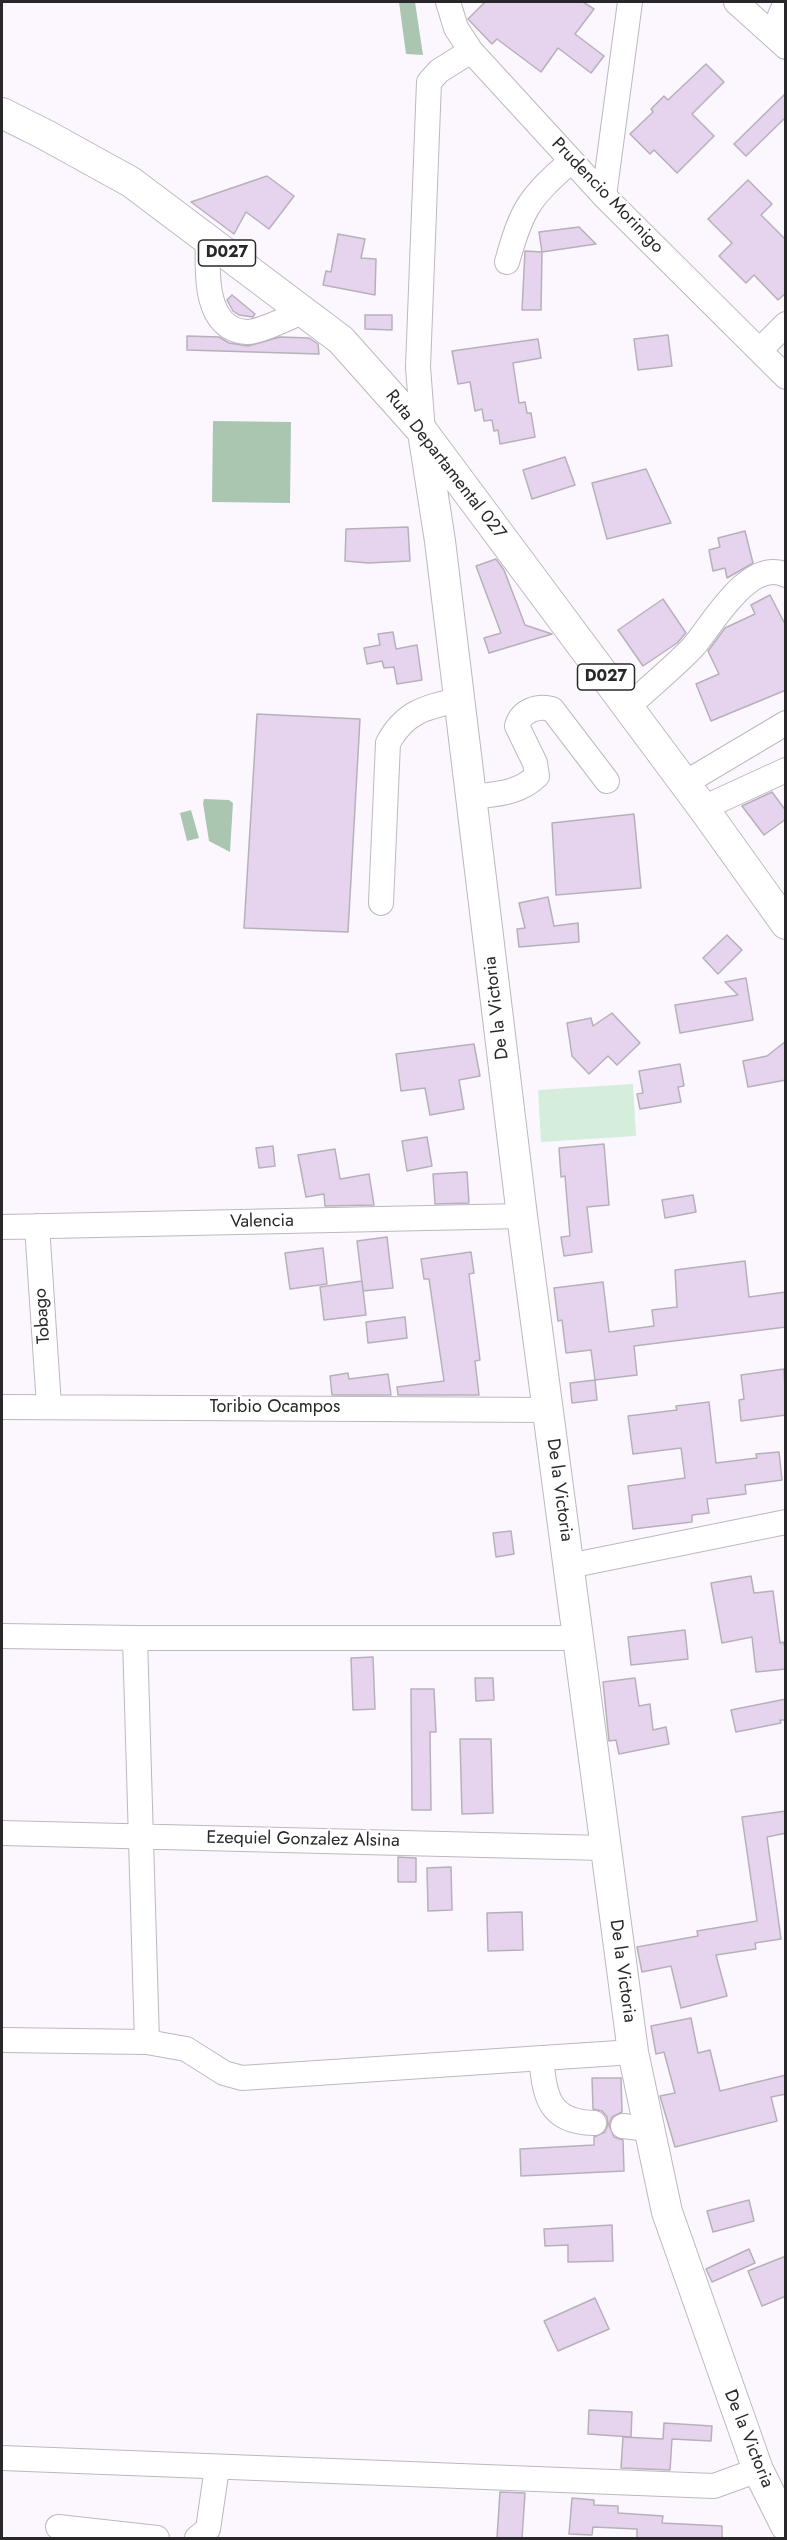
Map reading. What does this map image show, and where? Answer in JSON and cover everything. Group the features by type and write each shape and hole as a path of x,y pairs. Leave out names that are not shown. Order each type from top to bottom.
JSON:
{"main road":[{"name":"Ruta Departamental 027","path":"2,113 131,182 341,340 423,432 685,783 786,924"},
{"name":"De la Victoria","path":"423,432 440,541 522,1216 579,1638 604,1848 633,2052 635,2127 758,2470 786,2526"}],"street":[{"name":"Prudencio Morinigo","path":"448,2 456,28 471,51 604,196 786,377"},
{"path":"604,196 630,2"},
{"path":"736,2 779,41"},
{"path":"779,41 786,2"},
{"path":"423,432 418,367 429,82 440,71 471,51"},
{"path":"507,262 518,224 531,199 571,161"},
{"path":"207,239 209,292 217,315 235,330 249,332 304,312"},
{"path":"760,350 786,324"},
{"path":"628,707 693,647 732,596 764,573 786,575"},
{"path":"381,903 388,743 396,728 407,717 429,707 459,700"},
{"path":"471,797 509,793 526,786 537,776 535,763 517,726 526,713 543,707 552,709 607,781"},
{"path":"685,783 786,723"},
{"path":"703,808 786,770"},
{"name":"Valencia","path":"2,1227 522,1216"},
{"name":"Tobago","path":"37,1226 50,1406"},
{"name":"Toribio Ocampos","path":"2,1407 549,1410"},
{"path":"569,1566 786,1522"},
{"path":"2,1636 579,1638"},
{"path":"135,1638 147,2042"},
{"name":"Ezequiel Gonzalez Alsina","path":"2,1833 604,1848"},
{"path":"2,2040 147,2042 186,2049 224,2073 242,2078 633,2052"},
{"path":"541,2058 545,2094 555,2112 578,2123 594,2123"},
{"path":"2,2458 714,2487 758,2470"},
{"path":"197,2538 208,2529 217,2468"},
{"path":"58,2527 157,2538"}],"shaded area":[{"path":"399,2 415,2 423,55 406,54"},
{"path":"213,421 291,422 290,503 212,502"},
{"path":"204,799 229,800 233,803 230,852 209,841"},
{"path":"191,810 199,838 187,841 180,813"},
{"path":"633,1084 636,1136 541,1142 538,1090"}],"building":[{"path":"485,2 583,2 594,9 575,34 604,56 591,73 558,48 541,72 497,39 492,44 468,19"},
{"path":"706,64 724,82 692,114 714,136 677,173 654,150 650,154 630,134 653,112 651,109 664,96 668,100"},
{"path":"786,93 786,117 746,156 734,144"},
{"path":"267,176 294,196 269,229 246,212 234,234 191,202"},
{"path":"748,180 772,204 761,215 786,240 786,293 778,300 754,275 746,283 719,256 732,243 708,219"},
{"path":"579,227 596,244 542,252 539,232"},
{"path":"338,234 365,239 361,258 376,259 375,295 323,285 326,271 331,272"},
{"path":"525,251 542,252 541,310 522,310"},
{"path":"232,295 255,314 253,317 239,315 233,311 227,300"},
{"path":"365,315 392,315 392,330 365,329"},
{"path":"668,335 672,366 638,370 634,339"},
{"path":"187,336 219,337 229,343 248,346 280,337 309,338 318,344 319,354 187,350"},
{"path":"538,339 541,358 513,363 519,403 525,402 527,413 531,413 535,437 500,444 498,430 494,431 492,420 484,421 482,409 475,411 470,382 458,384 452,351"},
{"path":"565,457 575,485 532,499 523,470"},
{"path":"646,469 671,523 607,539 592,483"},
{"path":"408,527 410,561 368,563 345,561 346,529"},
{"path":"745,531 753,563 727,578 725,568 713,571 709,550 720,547 718,538"},
{"path":"496,559 504,570 525,625 552,634 489,653 484,638 501,633 476,566"},
{"path":"770,595 786,626 786,690 711,721 696,684 719,674 708,651 725,628 755,614 751,605"},
{"path":"663,599 686,633 677,643 643,666 618,630"},
{"path":"393,632 396,649 417,645 422,680 397,684 394,667 384,668 382,661 367,664 364,648 380,645 378,634"},
{"path":"257,714 360,719 348,932 244,928"},
{"path":"772,792 786,811 786,819 764,835 742,806"},
{"path":"634,814 641,888 556,895 552,823"},
{"path":"548,897 554,926 578,923 579,942 519,947 517,929 525,928 519,903"},
{"path":"727,935 742,950 718,974 703,958"},
{"path":"746,978 753,1020 680,1033 675,1005 738,995 725,982"},
{"path":"612,1013 640,1043 617,1065 608,1056 589,1074 572,1056 567,1023 591,1018 593,1026"},
{"path":"786,1041 786,1080 748,1087 743,1061 767,1056"},
{"path":"474,1044 480,1076 459,1080 464,1109 430,1115 425,1088 401,1091 396,1054"},
{"path":"680,1064 684,1086 678,1087 681,1102 640,1109 637,1094 643,1093 639,1071"},
{"path":"427,1137 432,1166 407,1171 402,1141"},
{"path":"604,1144 609,1205 587,1207 592,1252 564,1256 561,1237 570,1236 565,1176 561,1177 559,1148"},
{"path":"273,1146 275,1166 259,1168 256,1148"},
{"path":"335,1149 340,1179 369,1174 374,1205 325,1206 324,1194 306,1197 298,1155"},
{"path":"467,1172 469,1203 435,1204 433,1174"},
{"path":"693,1195 696,1212 665,1218 662,1200"},
{"path":"387,1237 393,1288 363,1291 357,1241"},
{"path":"323,1248 327,1284 290,1289 285,1253"},
{"path":"471,1252 474,1273 469,1274 480,1360 475,1361 479,1395 398,1395 397,1387 444,1381 429,1279 424,1279 421,1259"},
{"path":"745,1261 749,1297 786,1292 786,1327 634,1346 637,1375 595,1380 591,1350 566,1353 562,1320 558,1321 554,1288 603,1282 609,1332 654,1326 652,1310 677,1307 675,1270"},
{"path":"362,1281 366,1315 324,1320 320,1287"},
{"path":"405,1317 407,1338 368,1343 366,1322"},
{"path":"784,1369 786,1415 741,1421 739,1400 744,1399 741,1375"},
{"path":"348,1373 349,1379 388,1374 391,1395 332,1395 330,1376"},
{"path":"595,1380 597,1400 572,1403 570,1383"},
{"path":"709,1402 716,1463 757,1458 756,1454 779,1452 782,1480 745,1485 746,1494 707,1499 709,1513 692,1515 692,1522 633,1529 628,1486 685,1478 681,1448 633,1454 628,1416 677,1410 676,1406"},
{"path":"511,1531 514,1554 496,1557 493,1533"},
{"path":"751,1576 754,1593 773,1591 780,1643 783,1642 786,1649 786,1669 756,1672 752,1637 722,1643 711,1583"},
{"path":"685,1630 688,1659 631,1665 628,1637"},
{"path":"373,1657 375,1709 353,1710 351,1658"},
{"path":"475,1678 493,1678 494,1700 476,1701"},
{"path":"635,1678 639,1706 650,1704 653,1730 666,1727 669,1744 619,1754 616,1740 609,1741 603,1682"},
{"path":"411,1689 434,1689 436,1732 430,1732 431,1810 412,1810"},
{"path":"786,1699 786,1720 736,1732 731,1710"},
{"path":"460,1739 491,1739 493,1813 462,1814"},
{"path":"786,1811 786,1833 767,1837 781,1939 755,1943 756,1949 716,1955 727,1996 681,2008 671,1966 642,1972 637,1947 698,1936 697,1931 757,1921 742,1817"},
{"path":"398,1857 416,1858 416,1882 398,1882"},
{"path":"451,1867 452,1910 428,1911 427,1868"},
{"path":"522,1912 523,1950 488,1951 487,1913"},
{"path":"691,2018 698,2053 710,2050 720,2091 786,2075 786,2094 771,2097 777,2121 675,2147 660,2096 675,2093 664,2052 656,2054 651,2026"},
{"path":"592,2078 621,2078 622,2112 612,2117 609,2125 614,2137 623,2140 624,2171 521,2176 520,2149 594,2145 594,2137 605,2132 608,2124 607,2117 602,2111 593,2109"},
{"path":"749,2200 754,2221 713,2232 707,2211"},
{"path":"612,2225 613,2261 568,2262 568,2245 545,2246 544,2229"},
{"path":"749,2249 755,2263 712,2282 706,2269"},
{"path":"786,2256 786,2296 762,2306 748,2271"},
{"path":"595,2298 609,2329 558,2351 544,2321"},
{"path":"589,2410 632,2412 631,2437 588,2434"},
{"path":"664,2423 712,2426 711,2441 672,2439 670,2470 621,2468 623,2437 663,2439"},
{"path":"500,2492 525,2493 522,2538 497,2538"},
{"path":"572,2498 594,2500 594,2505 618,2506 618,2513 663,2516 662,2523 722,2526 722,2538 637,2538 637,2529 593,2527 592,2535 569,2534"}]}
